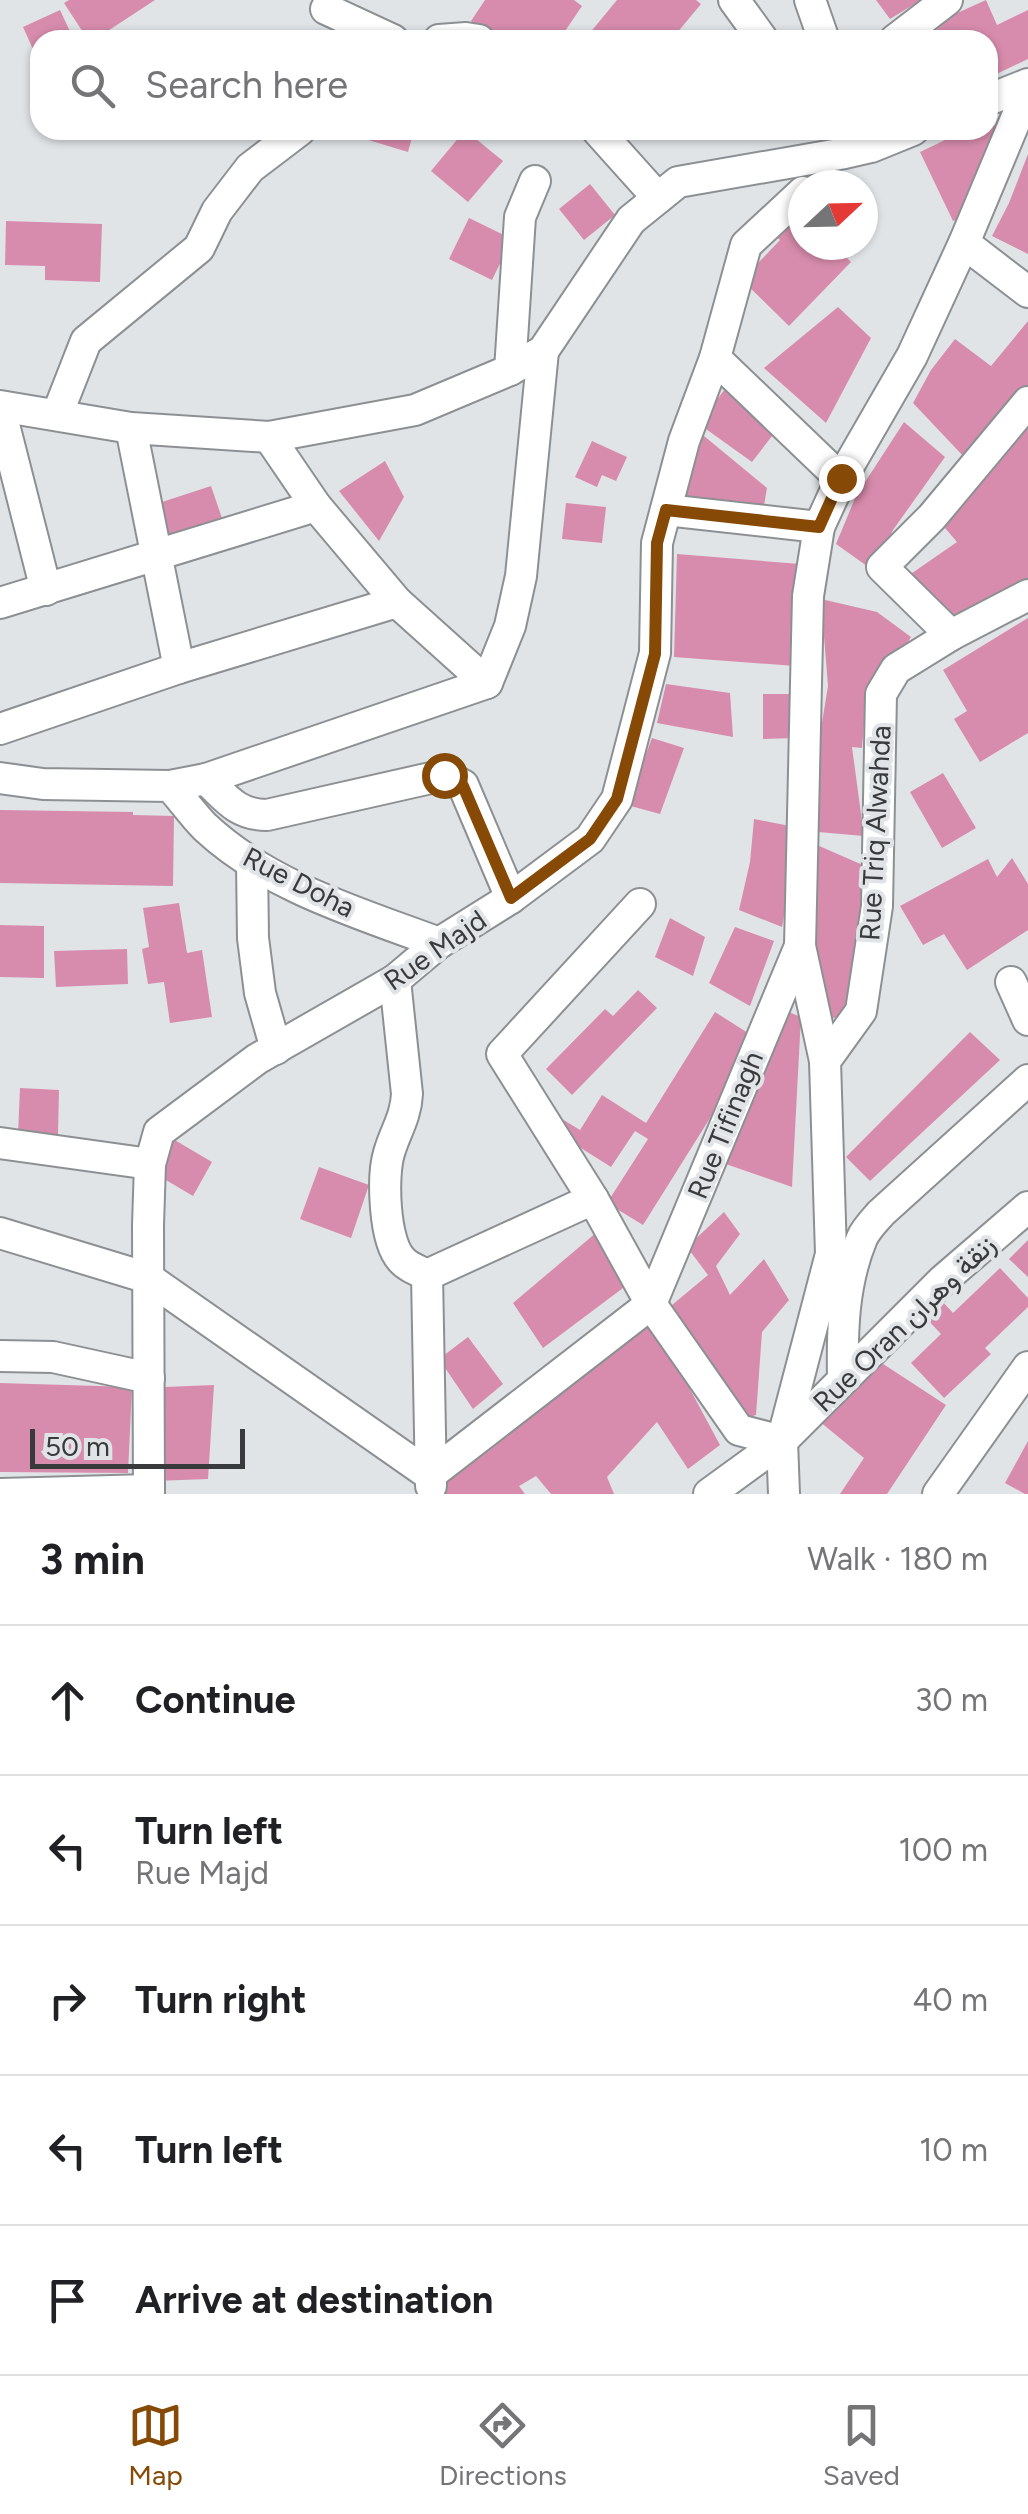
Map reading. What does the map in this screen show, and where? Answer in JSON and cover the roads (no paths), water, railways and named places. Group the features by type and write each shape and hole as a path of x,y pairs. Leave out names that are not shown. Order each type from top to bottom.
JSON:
{"street":[{"path":"734,0 756,30"},
{"path":"810,0 820,30"},
{"path":"908,30 948,0"},
{"path":"326,9 371,30"},
{"path":"998,97 1028,87"},
{"path":"784,1494 782,1441 831,1254 825,1062 800,946 808,596 819,527 841,478 912,356 1028,87"},
{"path":"57,416 86,341 199,248 218,211 250,168 287,140"},
{"path":"606,140 658,198"},
{"path":"46,590 0,407 131,428 270,437 415,410 510,370 543,351 631,220 678,182 852,140"},
{"path":"824,170 852,140"},
{"path":"510,370 520,218 535,180"},
{"name":"Rue Majd","path":"149,1492 150,1164 159,1132 257,1059 395,980 439,943 511,898 590,839 617,799 655,654 657,543 684,442 715,358 746,245 788,206"},
{"path":"964,242 1028,292"},
{"path":"0,778 43,784 170,786 206,778 486,682 510,626 520,576 543,351"},
{"path":"715,358 841,478"},
{"path":"950,635 882,567 932,517 1028,402"},
{"path":"131,428 179,668"},
{"path":"270,437 316,506 397,602 486,682"},
{"path":"0,604 316,506"},
{"path":"666,510 819,527"},
{"name":"Rue Triq Alwahda","path":"825,1062 861,1010 872,941 877,906 881,694 896,669 1028,594"},
{"path":"0,729 179,668 397,602"},
{"path":"206,778 239,810 267,815 444,775 463,786 511,898"},
{"name":"Rue Doha","path":"170,786 205,827 252,863 323,900 439,943"},
{"path":"252,863 253,938 260,993 276,1049"},
{"path":"640,904 502,1054 593,1199 651,1304 739,1430 782,1441"},
{"name":"Rue Tifinagh","path":"651,1304 800,946"},
{"path":"395,980 407,1094 406,1112 388,1156 386,1220 401,1260 427,1275"},
{"path":"1011,982 1028,1020"},
{"path":"844,1379 842,1326 847,1291 863,1236 881,1212 1028,1080"},
{"path":"0,1143 150,1164"},
{"path":"427,1275 593,1199"},
{"name":"Rue Oran زنقة وهران","path":"709,1494 782,1441 942,1281 1028,1207"},
{"path":"0,1233 148,1278 431,1484"},
{"path":"427,1275 431,1484"},
{"path":"431,1484 651,1304"},
{"path":"0,1356 53,1357 149,1378"},
{"path":"938,1494 1028,1368"},
{"path":"0,1494 149,1492"}]}
